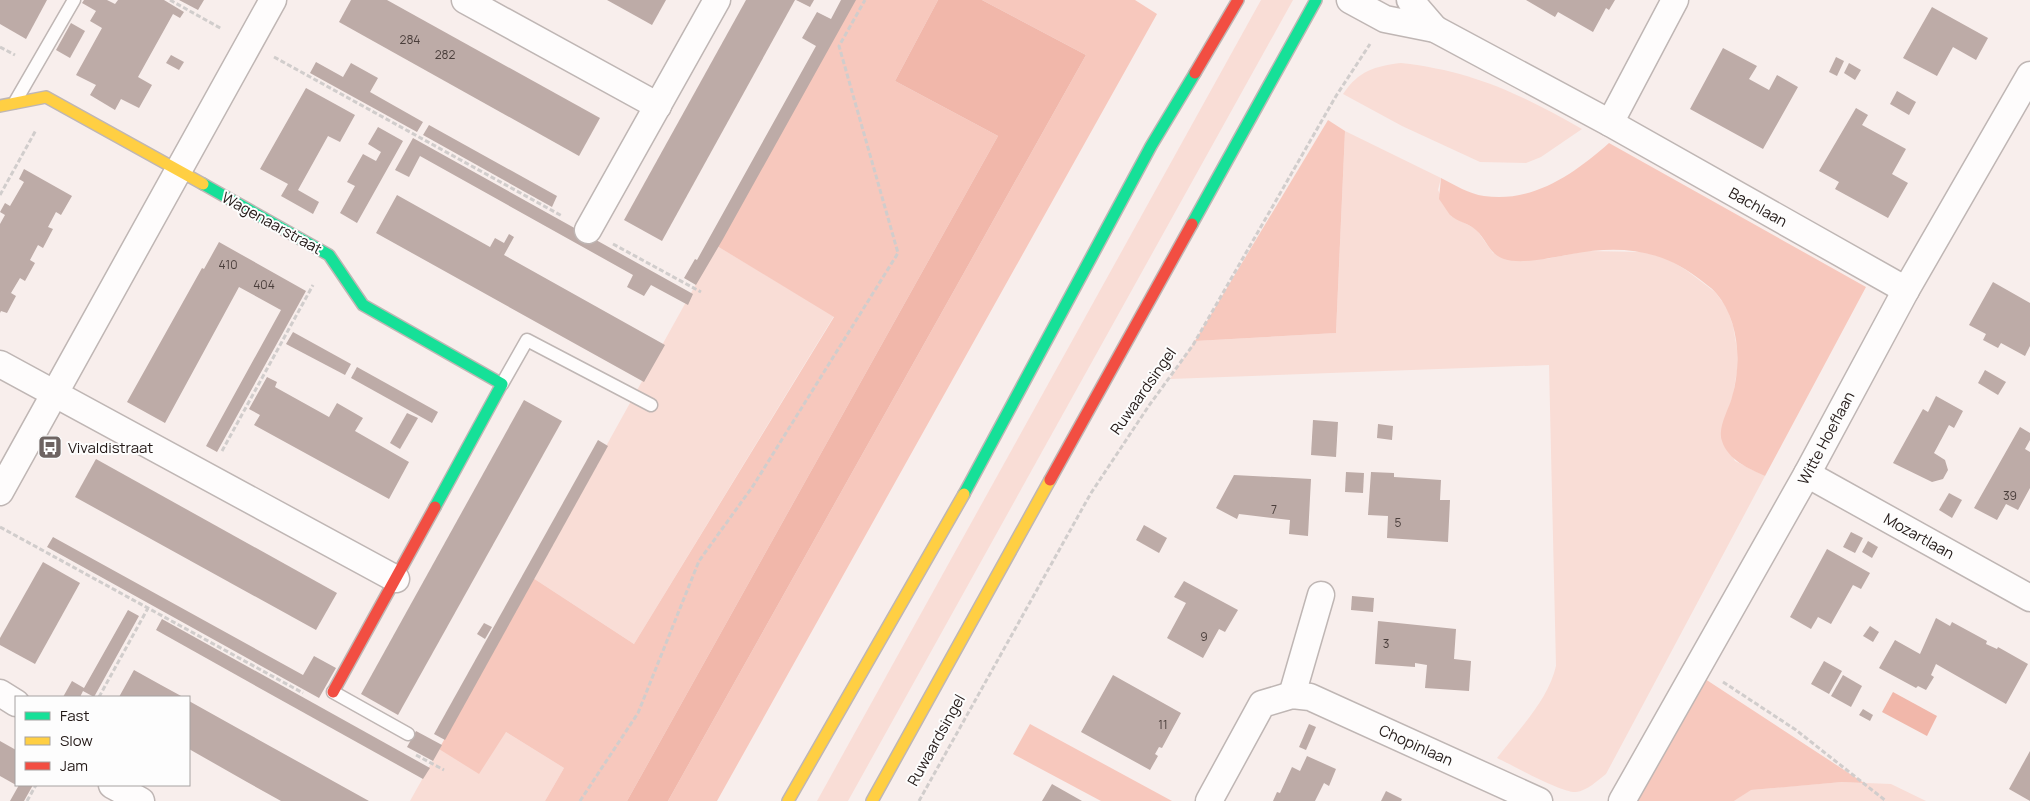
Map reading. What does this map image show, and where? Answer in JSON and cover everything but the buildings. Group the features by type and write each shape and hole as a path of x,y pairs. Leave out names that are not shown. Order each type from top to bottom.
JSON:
{"main road":[{"path":"788,801 975,476 1151,146 1238,0"},
{"name":"Ruwaardsingel","path":"872,801 1316,0"},
{"name":"Wagenaarstraat","path":"0,106 46,98 53,101 329,255 363,305 502,384"},
{"path":"333,692 502,384"}],"street":[{"path":"0,492 273,0"},
{"path":"465,0 658,106"},
{"path":"588,230 717,0"},
{"name":"Bachlaan","path":"1350,0 1385,19 1435,29 1610,123 1906,290"},
{"name":"Bachlaan","path":"1410,0 1435,29"},
{"path":"1610,123 1675,0"},
{"name":"Witte Hoeflaan","path":"1622,801 1807,474 1906,290 2030,75"},
{"path":"0,364 396,579"},
{"name":"Mozartlaan","path":"1807,474 2030,598"},
{"path":"1292,695 1321,595"},
{"path":"0,693 15,702"},
{"name":"Chopinlaan","path":"1209,801 1262,704 1292,695 1310,697 1539,801"},
{"path":"114,786 141,801"}],"lane":[{"path":"14,103 74,0"},
{"path":"502,384 528,340 651,406"},
{"path":"333,692 408,734"}],"path":[{"path":"170,0 701,292"},
{"path":"580,801 638,713 699,561 753,486 898,252 839,46 865,0"},
{"name":"Ruwaardsingel","path":"919,801 1092,493 1148,407 1193,344 1336,96 1385,19"},
{"path":"0,195 53,101"},
{"path":"208,477 329,255"},
{"path":"0,527 309,696"},
{"path":"100,696 148,608"},
{"path":"1700,666 1796,730 1886,801"},
{"path":"410,752 444,770"},
{"path":"27,801 35,786"}],"shaded area":[{"path":"853,0 938,0 895,81 998,136 627,801 545,801 564,768 506,732 479,774 439,749 533,578 634,644 834,317 717,246"},
{"path":"938,0 982,0 1086,55 668,801 627,801 998,136 895,81"},
{"path":"982,0 1135,0 1157,14 717,801 668,801 1086,55"},
{"path":"1261,0 1293,0 848,801 817,801"},
{"path":"1401,63 1474,78 1538,105 1582,129 1541,157 1526,163 1480,162 1402,126 1343,94 1355,80 1368,71"},
{"path":"1328,120 1345,131 1336,333 1195,341"},
{"path":"1345,131 1441,178 1438,190 1451,216 1476,229 1493,253 1516,260 1546,259 1586,251 1642,252 1666,258 1686,270 1715,292 1727,308 1733,326 1737,349 1737,371 1733,395 1721,431 1735,461 1765,476 1606,774 1584,790 1576,792 1560,788 1497,758 1539,703 1552,679 1556,666 1549,365 1170,379 1195,341 1336,333"},
{"path":"1609,143 1866,287 1765,476 1734,458 1725,448 1722,441 1721,430 1735,384 1737,356 1734,329 1730,316 1724,304 1712,289 1684,268 1654,255 1638,252 1606,250 1529,261 1504,259 1491,250 1480,234 1473,228 1450,215 1439,199 1441,178 1467,191 1484,196 1502,197 1536,190 1552,184 1567,175"},
{"path":"717,246 834,316 634,644 533,578"},
{"path":"1699,675 1864,783 1842,782 1751,790 1734,801 1632,801"},
{"path":"1893,692 1937,716 1927,736 1882,712"},
{"path":"1030,724 1172,801 1101,801 1013,754"},
{"path":"506,732 564,768 545,801 410,801 439,749"},
{"path":"1842,782 1891,784 1926,801 1734,801 1750,790"}],"traffic: fast":[{"path":"1192,224 1316,0"},
{"path":"964,494 1151,146 1195,73"},
{"path":"203,184 329,255 363,305 502,384 435,507"}],"traffic: slow":[{"path":"0,106 46,97 203,184"},
{"path":"872,801 1050,480"},
{"path":"788,801 964,494"}],"traffic: jam":[{"path":"1195,73 1238,0"},
{"path":"1050,480 1192,224"},
{"path":"333,692 435,507"}],"place":[{"name":"Vivaldistraat","path":"50,447"}]}
